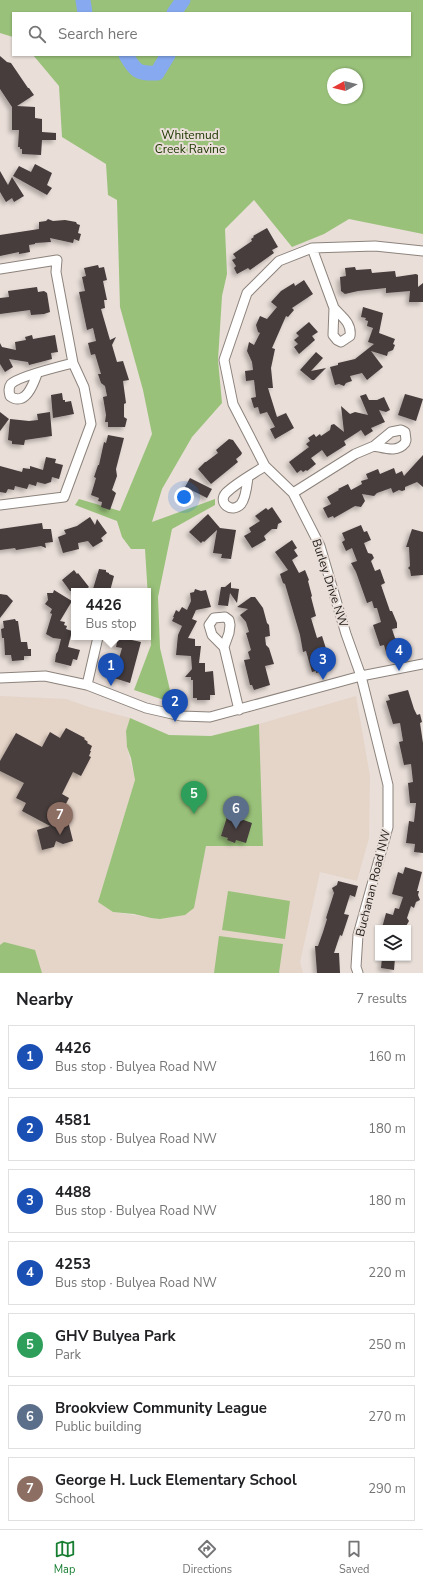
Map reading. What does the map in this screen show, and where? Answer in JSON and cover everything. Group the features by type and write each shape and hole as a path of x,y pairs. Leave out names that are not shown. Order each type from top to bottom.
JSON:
{"street":[{"name":"Burley Drive NW","path":"361,676 346,634 320,546 293,493 265,466 233,404 224,360 247,293 279,261 312,248 375,246 423,252"},
{"path":"312,248 334,308"},
{"path":"0,269 57,260 56,272 73,363 84,387 91,424 64,497 0,505"},
{"path":"37,374 73,363"},
{"path":"293,493 355,454 374,446"},
{"path":"248,477 265,466"},
{"path":"87,685 96,640"},
{"path":"224,647 239,710"},
{"path":"0,678 45,676 87,685 146,708 181,716 210,717 361,676 423,664"},
{"name":"Buchanan Road NW","path":"358,973 356,968 358,935 388,827 388,785 361,676"}],"shaded area":[{"path":"0,696 66,699 130,718 126,731 127,747 135,780 98,902 113,912 160,919 185,915 194,908 206,846 263,846 259,724 356,696 370,776 369,838 357,881 320,872 300,962 303,973 0,973"}],"green space":[{"name":"Whitemud Creek Ravine","path":"0,0 423,0 423,234 349,219 324,234 292,247 254,200 225,229 227,274 222,296 218,360 222,403 192,437 162,489 152,522 215,499 215,505 172,529 158,597 160,648 173,703 134,690 151,645 151,588 147,588 145,549 131,549 122,537 117,521 75,505 79,499 120,511 152,434 143,390 120,307 117,200 108,195 106,164 62,137 59,86 34,56 411,56 411,12 12,12 12,37 0,33"},
{"path":"130,718 169,735 211,736 259,724 263,846 206,846 194,908 185,915 160,919 151,918 134,914 113,912 98,902 135,780 131,758 127,747 126,731"},
{"path":"228,891 290,901 285,939 222,930"},
{"path":"219,936 283,944 279,973 214,973"},
{"path":"4,942 35,950 42,973 0,973 0,945"}],"building":[{"path":"0,56 7,62 11,63 34,95 17,106 35,107 35,118 42,119 42,132 56,133 56,140 42,140 41,155 22,154 22,149 18,147 19,130 12,130 12,107 0,89"},
{"path":"35,164 52,173 47,185 52,188 47,195 13,176 19,166 31,172"},
{"path":"0,171 8,185 12,177 24,196 14,202 12,198 6,202 0,192"},
{"path":"48,219 53,221 65,220 76,222 80,225 78,233 81,234 79,241 74,239 73,243 50,238 51,242 29,245 30,252 19,254 19,252 0,256 0,235 39,229 39,222 46,221"},
{"path":"267,228 278,247 272,250 274,253 250,270 248,268 237,274 234,268 236,266 232,260 236,258 233,254 252,241 251,239 254,237 253,236"},
{"path":"98,265 99,268 104,267 107,280 103,281 107,300 104,300 105,308 101,309 110,340 116,337 112,345 117,362 123,361 129,380 123,381 126,403 124,404 124,417 127,419 125,427 108,427 108,422 105,422 106,415 103,397 107,396 105,386 101,383 98,374 101,374 95,354 91,355 88,343 96,341 93,328 87,330 79,292 85,291 82,277 86,276 84,268"},
{"path":"355,267 356,270 371,269 372,273 395,271 396,277 418,275 418,287 423,283 423,302 409,302 410,291 386,293 386,288 345,294 341,291 340,277 346,276 345,268"},
{"path":"304,280 313,294 292,308 294,310 288,317 286,316 272,348 275,349 271,368 273,388 268,388 277,417 286,413 294,428 275,439 270,429 275,427 267,412 260,414 258,407 254,408 251,398 256,397 254,380 246,381 245,371 253,370 252,362 247,351 249,342 254,345 260,333 258,332 256,325 260,316 267,319 277,307 271,302 281,291 294,283 295,286"},
{"path":"37,287 38,292 44,291 47,293 50,312 31,315 30,310 0,314 0,298 9,297 8,291"},
{"path":"363,307 383,313 379,333 395,339 393,344 395,345 393,350 388,352 387,356 371,351 383,367 367,380 362,373 350,376 352,381 346,383 344,386 339,384 335,385 330,367 338,365 338,363 355,359 374,344 368,342 373,328 367,326 368,321 365,320 366,318 361,317"},
{"path":"309,322 318,332 312,336 315,340 299,354 294,347 298,344 294,340 299,336 296,333"},
{"path":"32,335 33,339 55,335 58,352 51,353 52,359 29,365 28,362 9,359 13,367 5,372 0,364 0,343 2,347 16,350 15,342 26,340 25,337"},
{"path":"316,352 323,358 311,371 326,368 314,380 312,380 300,370"},
{"path":"62,393 63,400 65,400 65,402 71,401 74,414 53,418 51,395"},
{"path":"366,394 369,400 377,400 384,397 390,410 386,412 379,410 385,422 371,428 373,431 365,436 361,430 344,441 346,445 327,457 322,450 311,458 316,464 307,471 306,470 303,472 301,470 297,473 289,462 309,447 306,444 310,441 308,438 314,434 316,437 320,434 321,436 330,430 331,425 334,424 344,432 341,406 350,414 355,412 368,415 360,396"},
{"path":"405,394 423,399 416,421 398,415"},
{"path":"0,412 9,419 0,431"},
{"path":"50,412 52,436 25,440 24,445 12,444 12,441 8,440 10,419 29,421 38,420 37,414"},
{"path":"108,435 124,438 116,469 117,476 112,490 116,493 110,510 101,507 102,502 98,501 99,498 91,495 96,478 94,477 99,465 104,442 106,443"},
{"path":"229,439 233,440 242,453 236,459 238,462 211,484 198,469 218,453 216,450"},
{"path":"423,455 423,487 417,482 405,487 405,490 399,490 393,493 391,488 377,493 374,496 362,494 365,501 361,507 355,506 334,518 333,516 328,518 323,508 331,504 327,497 339,490 338,489 348,484 351,490 362,484 361,481 368,479 366,474 378,469 380,474 394,468 396,474 402,471 404,476"},
{"path":"46,457 56,459 55,463 63,465 59,479 52,477 51,482 45,484 37,482 36,486 29,484 27,489 15,486 14,490 8,489 6,493 0,492 0,466 22,472 23,468 30,469 30,466 43,470"},
{"path":"190,478 212,489 207,498 185,487"},
{"path":"272,507 282,522 278,524 277,529 272,529 264,536 266,540 252,548 244,536 251,532 249,528 260,521 255,516 266,508 268,510"},
{"path":"208,514 220,528 236,530 231,559 221,558 222,554 213,553 217,530 201,543 189,532"},
{"path":"90,517 95,525 97,519 107,533 101,538 103,541 93,547 88,541 78,543 79,549 63,553 58,537 66,534 64,530 77,526"},
{"path":"42,523 43,529 51,529 53,542 45,543 46,548 41,546 16,550 15,548 0,550 0,529"},
{"path":"361,525 364,532 367,531 371,540 364,543 368,553 372,554 374,558 371,561 375,571 380,569 385,583 381,585 390,611 392,611 397,623 397,628 392,629 395,638 399,640 396,644 397,649 386,652 384,645 380,646 373,625 381,622 377,608 374,608 372,601 367,603 356,572 351,563 357,561 352,548 346,551 342,542 345,540 342,533"},
{"path":"412,529 423,532 423,575 411,576 408,568 410,566 409,547 406,547"},
{"path":"292,540 297,548 294,550 298,556 292,560 299,573 305,570 309,580 311,597 316,616 311,618 317,638 322,636 330,661 325,662 327,670 316,673 316,671 312,672 306,651 303,652 300,635 285,584 283,583 280,574 288,570 275,552"},
{"path":"99,569 106,570 106,572 114,576 111,588 93,588"},
{"path":"74,570 89,587 71,588 70,591 62,580"},
{"path":"231,582 231,588 239,589 237,603 230,593 228,606 218,605 221,587 225,587"},
{"path":"195,589 201,591 206,590 211,607 196,610 192,619 197,621 188,638 195,639 195,646 201,646 199,663 205,663 205,672 213,671 215,695 210,695 210,700 197,700 197,698 193,698 193,680 191,680 191,677 185,677 192,669 191,656 176,655 178,635 182,626 172,621 173,617 176,610 179,612 182,607 187,610 191,601 190,593 194,592"},
{"path":"54,590 71,600 60,621 65,622 64,625 67,626 66,629 71,631 68,647 80,650 77,660 73,659 71,666 55,662 61,639 53,638 46,634 52,609 45,604 48,600 47,593 53,593"},
{"path":"0,594 7,595 13,601 0,618"},
{"path":"251,597 255,597 263,608 267,623 269,625 270,636 265,637 266,645 269,648 274,664 265,666 270,685 254,690 252,685 250,685 244,660 250,659 248,652 251,650 246,633 249,632 246,622 240,615 248,609 237,607"},
{"path":"15,619 18,621 21,642 27,642 28,649 31,649 31,656 24,656 24,660 12,661 11,655 5,655 4,638 2,638 1,629 4,628 3,621"},
{"path":"117,640 132,640 141,642 130,683 114,678 116,672 109,670 112,660 118,662 122,648 116,647"},
{"path":"408,690 414,709 417,715 420,714 422,722 420,723 423,743 423,853 414,852 415,844 406,843 409,821 414,822 416,803 410,803 408,783 413,782 411,764 404,765 399,742 403,741 400,723 393,724 386,701 390,700 388,695"},
{"path":"66,728 85,738 84,739 88,742 87,743 92,746 89,756 91,757 81,776 73,772 62,794 69,798 55,825 68,821 73,841 63,844 56,841 54,847 42,850 37,830 50,826 22,811 26,803 16,798 24,783 0,771 0,761 16,733 42,747 50,732 60,738"},
{"path":"227,817 238,818 252,823 246,843 236,840 235,843 227,840 228,838 221,836"},
{"path":"405,867 422,872 417,891 419,891 418,895 420,900 416,902 414,908 411,906 407,918 409,921 407,925 383,925 386,913 393,915 395,908 399,909 403,897 392,894 398,872 403,874"},
{"path":"338,881 358,886 355,897 350,895 344,914 349,915 334,953 339,953 340,973 317,973 315,946 318,946 327,919 326,918 334,893 332,888 337,885"},
{"path":"382,961 395,961 394,970 381,968"}],"waterway":[{"path":"83,0 85,12"},
{"path":"175,12 183,0"},
{"path":"127,56 135,68 145,73 157,73 167,56"}],"place":[{"name":"4253","path":"399,671"},
{"name":"4488","path":"323,680"},
{"name":"4426","path":"111,686"},
{"name":"4581","path":"175,722"},
{"name":"GHV Bulyea Park","path":"194,814"},
{"name":"Brookview Community League","path":"236,829"},
{"name":"George H. Luck Elementary School","path":"60,835"}]}
